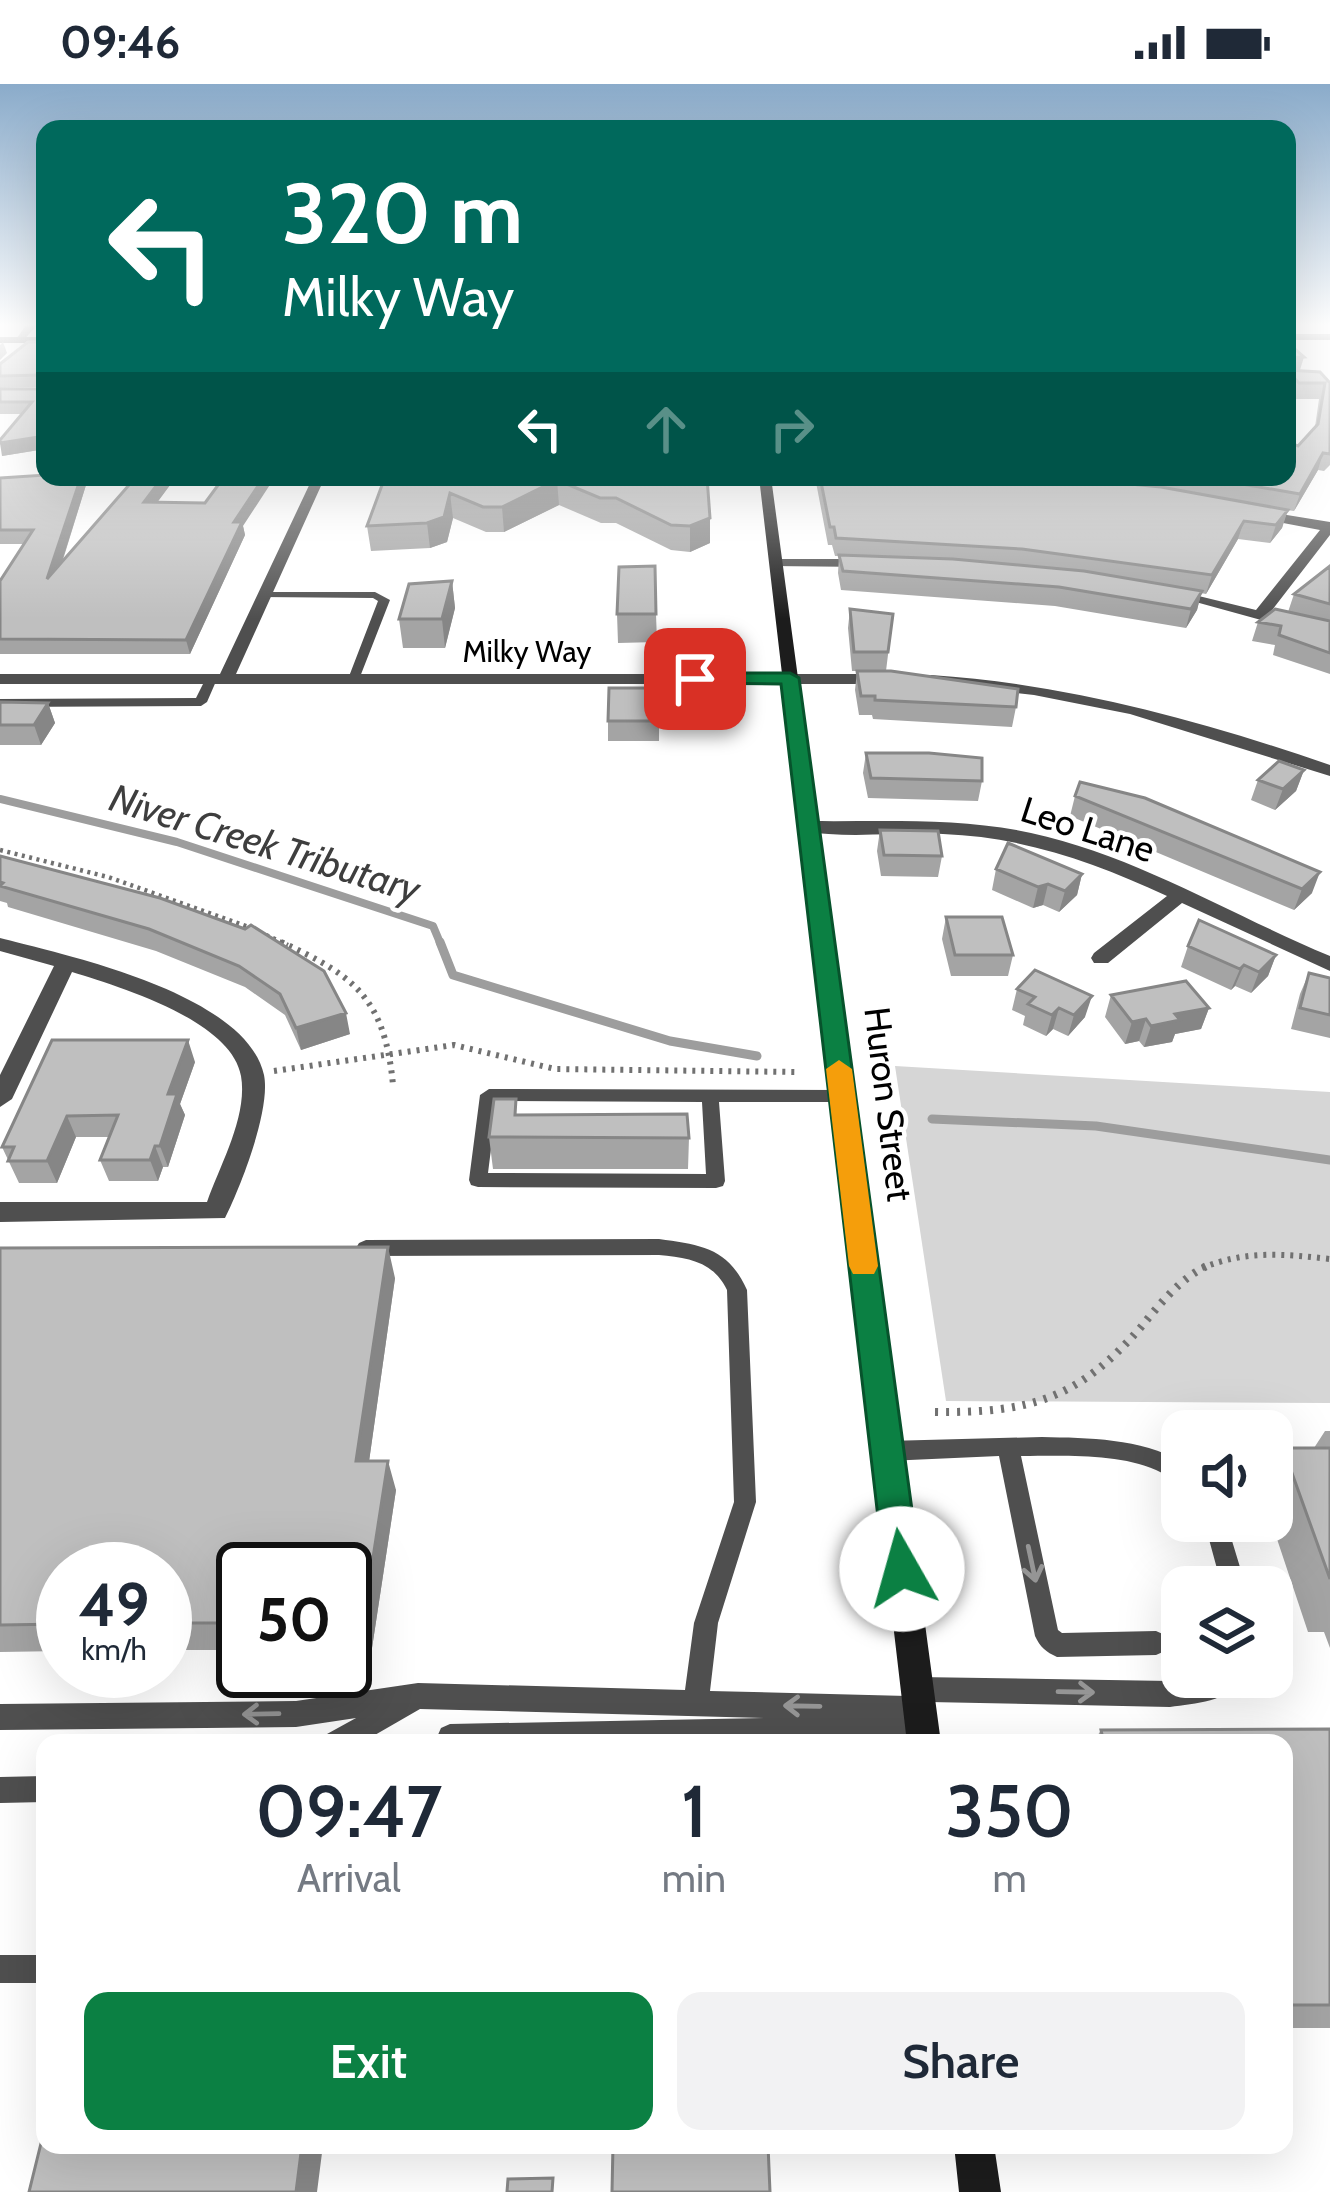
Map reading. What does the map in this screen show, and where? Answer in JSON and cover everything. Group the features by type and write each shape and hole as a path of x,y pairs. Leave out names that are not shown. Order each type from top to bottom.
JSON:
{"main road":[{"name":"Huron Street","path":"766,486 920,1717"},
{"path":"975,2154 980,2192"}],"street":[{"path":"219,679 265,595 315,486"},
{"path":"1244,511 1329,527 1262,613"},
{"path":"776,563 894,563"},
{"path":"1161,591 1330,634"},
{"name":"Milky Way","path":"0,679 790,678 1013,685 1179,720 1330,771"},
{"name":"Leo Lane","path":"809,827 954,829 1030,839 1115,867 1330,964"},
{"path":"1101,958 1179,896"},
{"path":"0,944 144,991 218,1025 239,1042 253,1074 216,1211 0,1212"},
{"path":"0,1099 66,964"}],"lane":[{"path":"265,595 375,595 384,601 354,679"},
{"path":"0,703 201,702 219,679"},
{"path":"710,1096 716,1181 478,1180 490,1095 710,1096 841,1084"},
{"path":"351,1248 659,1247 699,1252 730,1272 737,1290 745,1502 706,1622 696,1703"},
{"path":"887,1451 1102,1448 1139,1453 1161,1464"},
{"path":"1009,1449 1047,1636 1057,1645 1156,1643"},
{"path":"520,1734 920,1717 1161,1695"},
{"path":"363,1734 418,1696"},
{"path":"0,1717 296,1714 418,1696 696,1703 920,1717"},
{"path":"0,1790 36,1789"},
{"path":"0,1970 36,1970"}],"path":[{"path":"0,850 151,890 309,955 353,981 375,1004 387,1026 393,1085"},
{"path":"253,1074 392,1051 454,1046 579,1070 841,1084"},
{"path":"934,1412 1016,1412 1059,1396 1095,1372 1186,1277 1214,1259 1258,1251 1330,1259"}],"shaded area":[{"path":"895,1066 1330,1092 1330,1403 946,1401"}],"building":[{"path":"15,422 36,422 36,437 0,440"},
{"path":"1330,422 1330,454 1323,453 1300,494 1253,486 1296,486 1296,445 1318,424"},
{"path":"36,476 36,486 78,486 47,579 128,486 156,486 144,502 205,503 217,486 258,486 234,522 242,522 186,640 0,639 0,581 33,530 0,530 0,478"},
{"path":"382,486 545,486 502,507 483,507 450,493 444,517 427,523 367,526"},
{"path":"571,486 708,486 710,518 690,526 671,525 616,498 600,498"},
{"path":"822,486 1151,486 1288,510 1276,525 1244,521 1212,575 1022,549 836,538"},
{"path":"839,555 1084,571 1202,591 1191,609 1059,587 843,571"},
{"path":"655,566 656,614 617,614 619,567"},
{"path":"1330,566 1330,604 1294,594"},
{"path":"452,581 442,619 399,619 409,584"},
{"path":"850,609 893,614 888,652 854,652"},
{"path":"1275,609 1330,621 1330,653 1279,635 1281,626 1258,622"},
{"path":"857,671 891,671 1018,689 1016,707 875,700 875,696 861,696"},
{"path":"609,688 659,688 659,721 608,721"},
{"path":"0,702 48,703 34,725 0,725"},
{"path":"866,753 982,758 982,781 871,778"},
{"path":"1279,761 1304,770 1283,789 1258,780"},
{"path":"1080,782 1145,798 1320,872 1302,889 1075,796"},
{"path":"880,830 938,831 942,856 884,855"},
{"path":"1008,843 1082,874 1065,891 1048,884 1038,887 996,869"},
{"path":"0,856 160,898 245,929 251,925 324,971 346,1013 296,1028 280,994 239,966 149,929 0,886"},
{"path":"946,917 1002,917 1013,955 955,955"},
{"path":"1199,920 1276,955 1259,972 1244,965 1240,969 1188,946"},
{"path":"1035,970 1092,996 1074,1015 1059,1008 1052,1015 1028,1004 1035,997 1017,989"},
{"path":"1309,973 1330,978 1330,1015 1300,1008"},
{"path":"1186,981 1209,1008 1175,1014 1180,1020 1151,1026 1146,1019 1132,1022 1111,995"},
{"path":"52,1040 188,1040 168,1094 177,1094 160,1146 155,1146 150,1160 100,1160 118,1115 67,1116 47,1161 8,1161 14,1147 2,1147"},
{"path":"494,1099 516,1099 515,1115 687,1114 689,1138 489,1137"},
{"path":"388,1247 356,1461 388,1461 372,1564 372,1542 216,1542 216,1623 192,1623 192,1542 36,1542 36,1624 0,1625 0,1248"},
{"path":"1293,1448 1330,1448 1330,1579 1293,1476"},
{"path":"1330,1729 1330,2005 1293,2005 1293,1734 1102,1734 1101,1730"},
{"path":"38,2154 301,2154 296,2192 29,2192"},
{"path":"613,2154 768,2154 770,2192 612,2192"},
{"path":"553,2178 552,2192 507,2192 508,2179"}],"waterway":[{"name":"Niver Creek Tributary","path":"0,799 177,842 433,926 441,945"},
{"name":"Niver Creek Tributary","path":"440,942 453,975 670,1041 757,1056"},
{"name":"Niver Creek Tributary","path":"932,1119 1096,1126 1330,1160"}],"slow traffic":[{"path":"839,1069 864,1266"}],"route":[{"path":"695,679 790,678 902,1569"}]}
